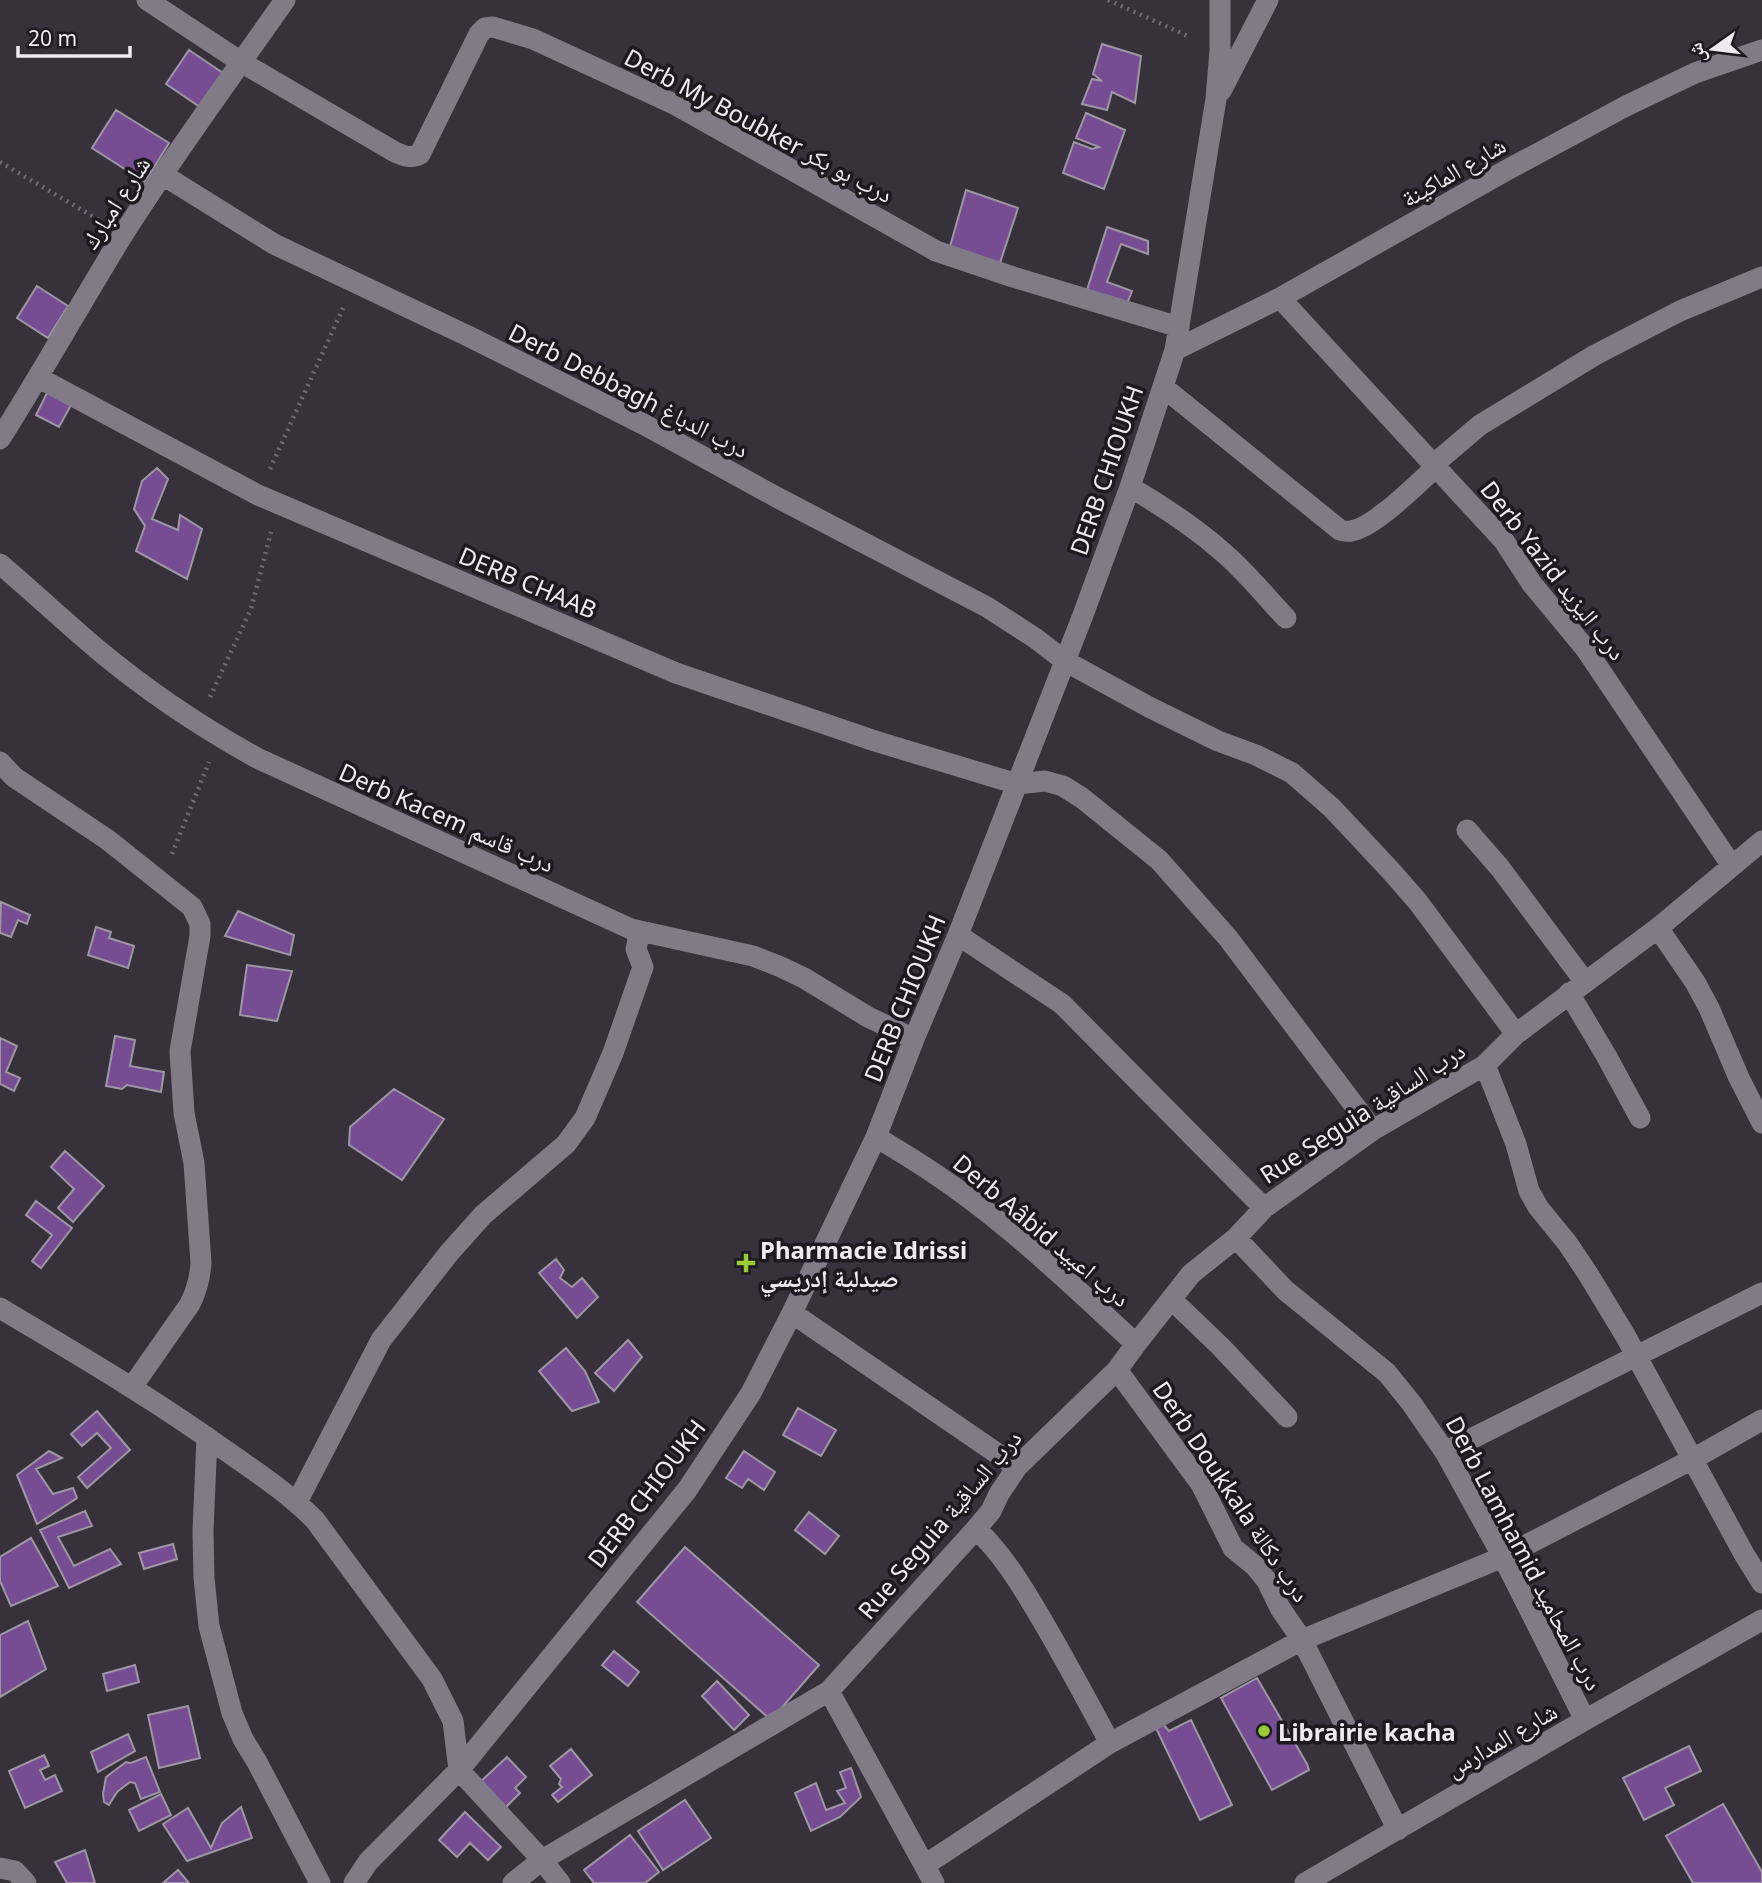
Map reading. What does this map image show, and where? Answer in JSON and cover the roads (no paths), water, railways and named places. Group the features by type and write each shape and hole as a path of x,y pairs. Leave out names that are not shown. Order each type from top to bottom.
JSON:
{"street":[{"path":"147,0 241,62"},
{"name":"شارع امبارك","path":"0,439 124,234 285,0"},
{"name":"DERB CHIOUKH","path":"354,1883 368,1862 459,1770 687,1490 751,1393 876,1137 1065,661 1130,487 1175,350 1216,99 1220,0"},
{"path":"1216,99 1268,0"},
{"name":"Derb My Boubker درب بو بكر","path":"241,62 394,152 414,157 425,144 479,34 493,27 503,29 533,39 676,105 936,251 1179,327"},
{"name":"شارع الماكينة","path":"1175,350 1280,298 1626,106 1695,74 1762,50"},
{"name":"Derb Debbagh درب الدباغ","path":"163,175 274,244 468,336 645,425 988,607 1065,661 1171,718 1292,773 1332,808 1418,902 1516,1034"},
{"path":"1163,387 1332,525 1349,532 1380,516 1480,425 1595,355 1680,311 1762,277"},
{"name":"Derb Yazid درب اليزيد","path":"1280,298 1504,541 1532,584 1585,648 1732,866"},
{"name":"DERB CHAAB","path":"38,378 258,495 676,673 875,741 1017,785"},
{"path":"1130,487 1172,512 1227,555 1286,618"},
{"name":"Derb Kacem درب قاسم","path":"0,564 99,650 198,723 297,778 601,916 640,931 752,956 780,967 804,978 868,1017 914,1039"},
{"path":"0,762 14,777 108,840 192,906 200,924 180,1051 184,1114 194,1163 201,1262 197,1292 132,1387"},
{"path":"1017,785 1045,781 1063,786 1159,860 1227,938 1373,1130"},
{"path":"1467,830 1500,868 1577,988 1607,1057 1640,1118"},
{"name":"Rue Seguia درب الساقية","path":"513,1883 542,1860 829,1691 976,1529 991,1511 1017,1467 1118,1370 1191,1274 1236,1238 1264,1208 1373,1130 1485,1065 1516,1034 1658,928 1762,841"},
{"path":"1658,928 1695,982 1709,1008 1762,1123"},
{"path":"297,1502 381,1340 449,1253 483,1215 566,1144 585,1118 613,1053 643,967 636,949 640,931"},
{"path":"958,935 1062,1004 1264,1208"},
{"path":"1485,1065 1538,1207 1588,1274 1637,1356 1762,1583"},
{"name":"Derb Aâbid درب اعبيد","path":"876,1137 936,1174 972,1201 1058,1273 1136,1344"},
{"name":"Derb Lamhamid درب المحاميد","path":"1236,1238 1285,1290 1387,1373 1445,1452 1503,1557 1585,1720"},
{"path":"1445,1452 1762,1293"},
{"path":"1171,1299 1287,1417"},
{"path":"0,1308 132,1387 208,1437 297,1502 315,1520 432,1679 453,1721 459,1770 560,1883"},
{"path":"792,1313 1017,1467"},
{"name":"Derb Doukkala درب دكالة","path":"1118,1370 1201,1484 1233,1548 1255,1566 1267,1581 1280,1608 1302,1640 1398,1830"},
{"path":"829,1691 930,1874 1110,1744 1302,1640 1503,1557 1762,1420"},
{"path":"208,1437 203,1531 209,1626 232,1713 243,1740 320,1883"},
{"path":"976,1529 1018,1580 1065,1659 1110,1744"},
{"name":"شارع المدارس","path":"1305,1883 1762,1620"},
{"path":"0,1868 15,1871 26,1883"}],"place":[{"name":"Pharmacie Idrissi صيدلية إدريسي","path":"746,1263"},
{"name":"Librairie kacha","path":"1264,1731"}]}
